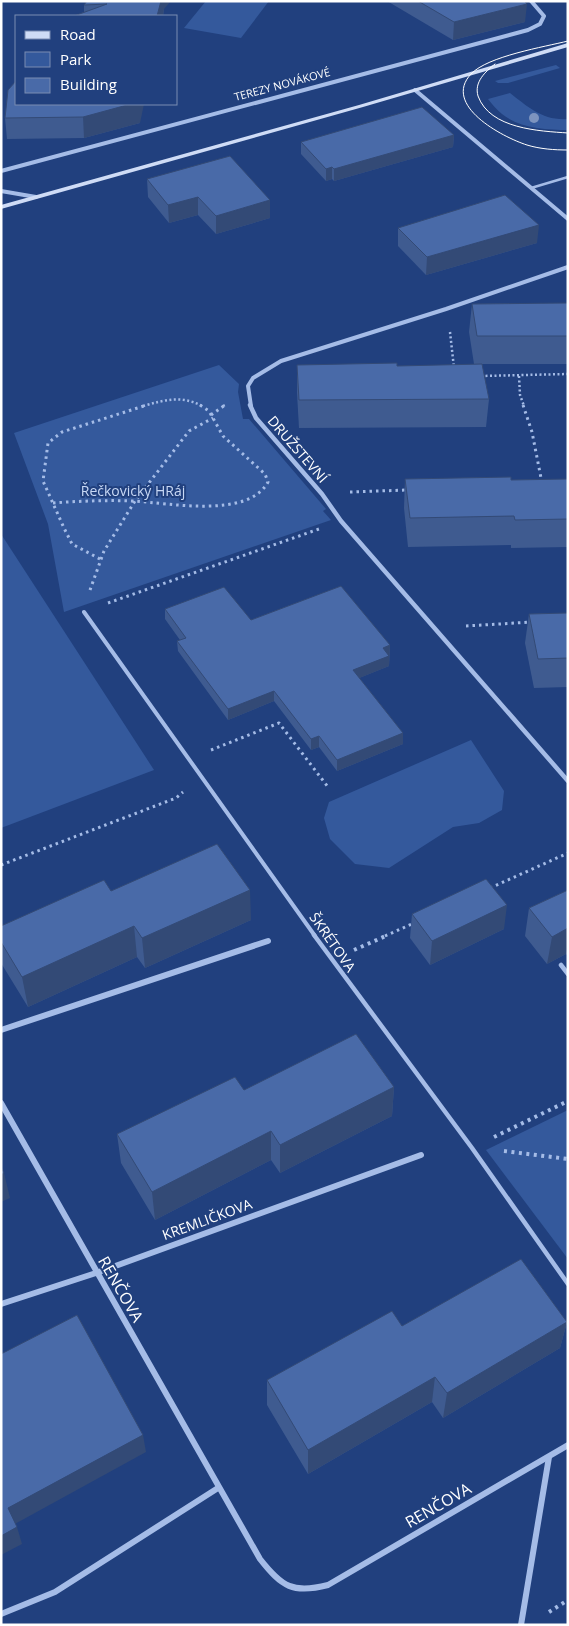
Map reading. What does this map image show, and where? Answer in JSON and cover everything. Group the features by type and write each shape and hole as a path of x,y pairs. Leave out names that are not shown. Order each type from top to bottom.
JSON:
{"street":[{"name":"TEREZY NOVÁKOVÉ","path":"1,171 528,30 540,24 544,16 531,1"},
{"path":"1,207 568,45"},
{"path":"415,90 568,220"},
{"path":"1,191 36,197"},
{"name":"DRUŽSTEVNÍ","path":"568,267 446,309 273,364 253,378 248,386 249,403 256,418 322,494 341,521 568,781"},
{"path":"1,1030 268,941"},
{"name":"RENČOVA","path":"1,1103 260,1559 273,1577 292,1589 307,1591 328,1585 568,1445"},
{"name":"KREMLIČKOVA","path":"1,1304 96,1273 420,1155"},
{"path":"521,1625 549,1457"},
{"path":"1,1614 55,1592 218,1488"}],"lane":[{"path":"531,188 568,177"},
{"name":"ŠKRÉTOVA","path":"84,612 332,960 472,1148 568,1284"},
{"path":"561,965 568,974"}],"path":[{"path":"446,309 455,370"},
{"path":"474,376 568,374"},
{"path":"519,376 520,395 532,432 544,488"},
{"path":"53,503 97,500 135,501 161,505 233,503 246,501 265,488 268,482 265,474 224,436 209,411 200,405 183,399 167,399 62,432 48,443 45,454 43,481 53,503 72,544 100,559"},
{"path":"84,612 100,559 135,501 189,431 213,418"},
{"path":"380,491 409,490"},
{"path":"84,612 319,529"},
{"path":"498,624 541,622"},
{"path":"214,749 279,723 328,787"},
{"path":"1,865 176,798"},
{"path":"486,890 568,853"},
{"path":"332,960 423,919"},
{"path":"472,1148 568,1101"},
{"path":"472,1148 568,1159"}],"green space":[{"path":"206,1 269,1 241,38 184,28"},
{"path":"556,65 560,68 508,83 498,83 495,81"},
{"path":"510,93 536,112 551,118 568,119 568,130 542,129 516,122 502,114 488,99"},
{"name":"Řečkovický HRáj","path":"219,365 239,384 238,392 243,419 249,419 326,509 323,511 331,520 64,612 48,524 14,433"},
{"path":"1,534 154,770 1,828"},
{"path":"471,740 504,791 502,810 479,823 453,827 389,868 355,864 330,839 324,818 329,802"},
{"path":"568,1110 568,1259 486,1150"}],"building":[{"path":"87,1 161,1 157,15 77,15 107,4 84,5"},
{"path":"418,1 524,1 527,4 454,22"},
{"path":"15,82 15,105 127,105 83,117 5,118 8,90"},
{"path":"422,107 454,135 334,169 332,167 326,169 301,142"},
{"path":"230,156 270,200 216,216 198,197 168,205 147,179"},
{"path":"505,195 539,225 427,257 398,228"},
{"path":"568,303 568,336 477,336 472,304"},
{"path":"397,363 397,366 482,364 489,399 299,400 297,365"},
{"path":"511,477 511,480 568,479 568,519 515,520 514,516 410,518 405,479"},
{"path":"341,586 390,645 383,648 389,656 353,670 403,733 337,760 319,736 311,739 274,691 228,709 177,641 186,638 165,609 224,587 251,620"},
{"path":"568,613 568,658 538,659 529,614"},
{"path":"217,844 250,890 142,938 134,926 22,977 1,942 1,926 104,880 111,891"},
{"path":"486,879 507,905 432,941 412,914"},
{"path":"568,890 568,928 552,937 529,908"},
{"path":"356,1034 394,1087 280,1145 271,1131 152,1192 117,1134 235,1077 244,1090"},
{"path":"521,1259 567,1322 447,1393 435,1377 308,1450 267,1380 392,1311 402,1326"},
{"path":"77,1315 143,1435 8,1508 17,1527 1,1536 1,1354"}],"tram line":[{"path":"568,41 517,53 490,62 471,74 464,86 464,97 469,108 491,127 516,141 532,146 568,150"},
{"path":"495,64 479,82 477,91 484,107 504,122 530,129 568,133"}]}
